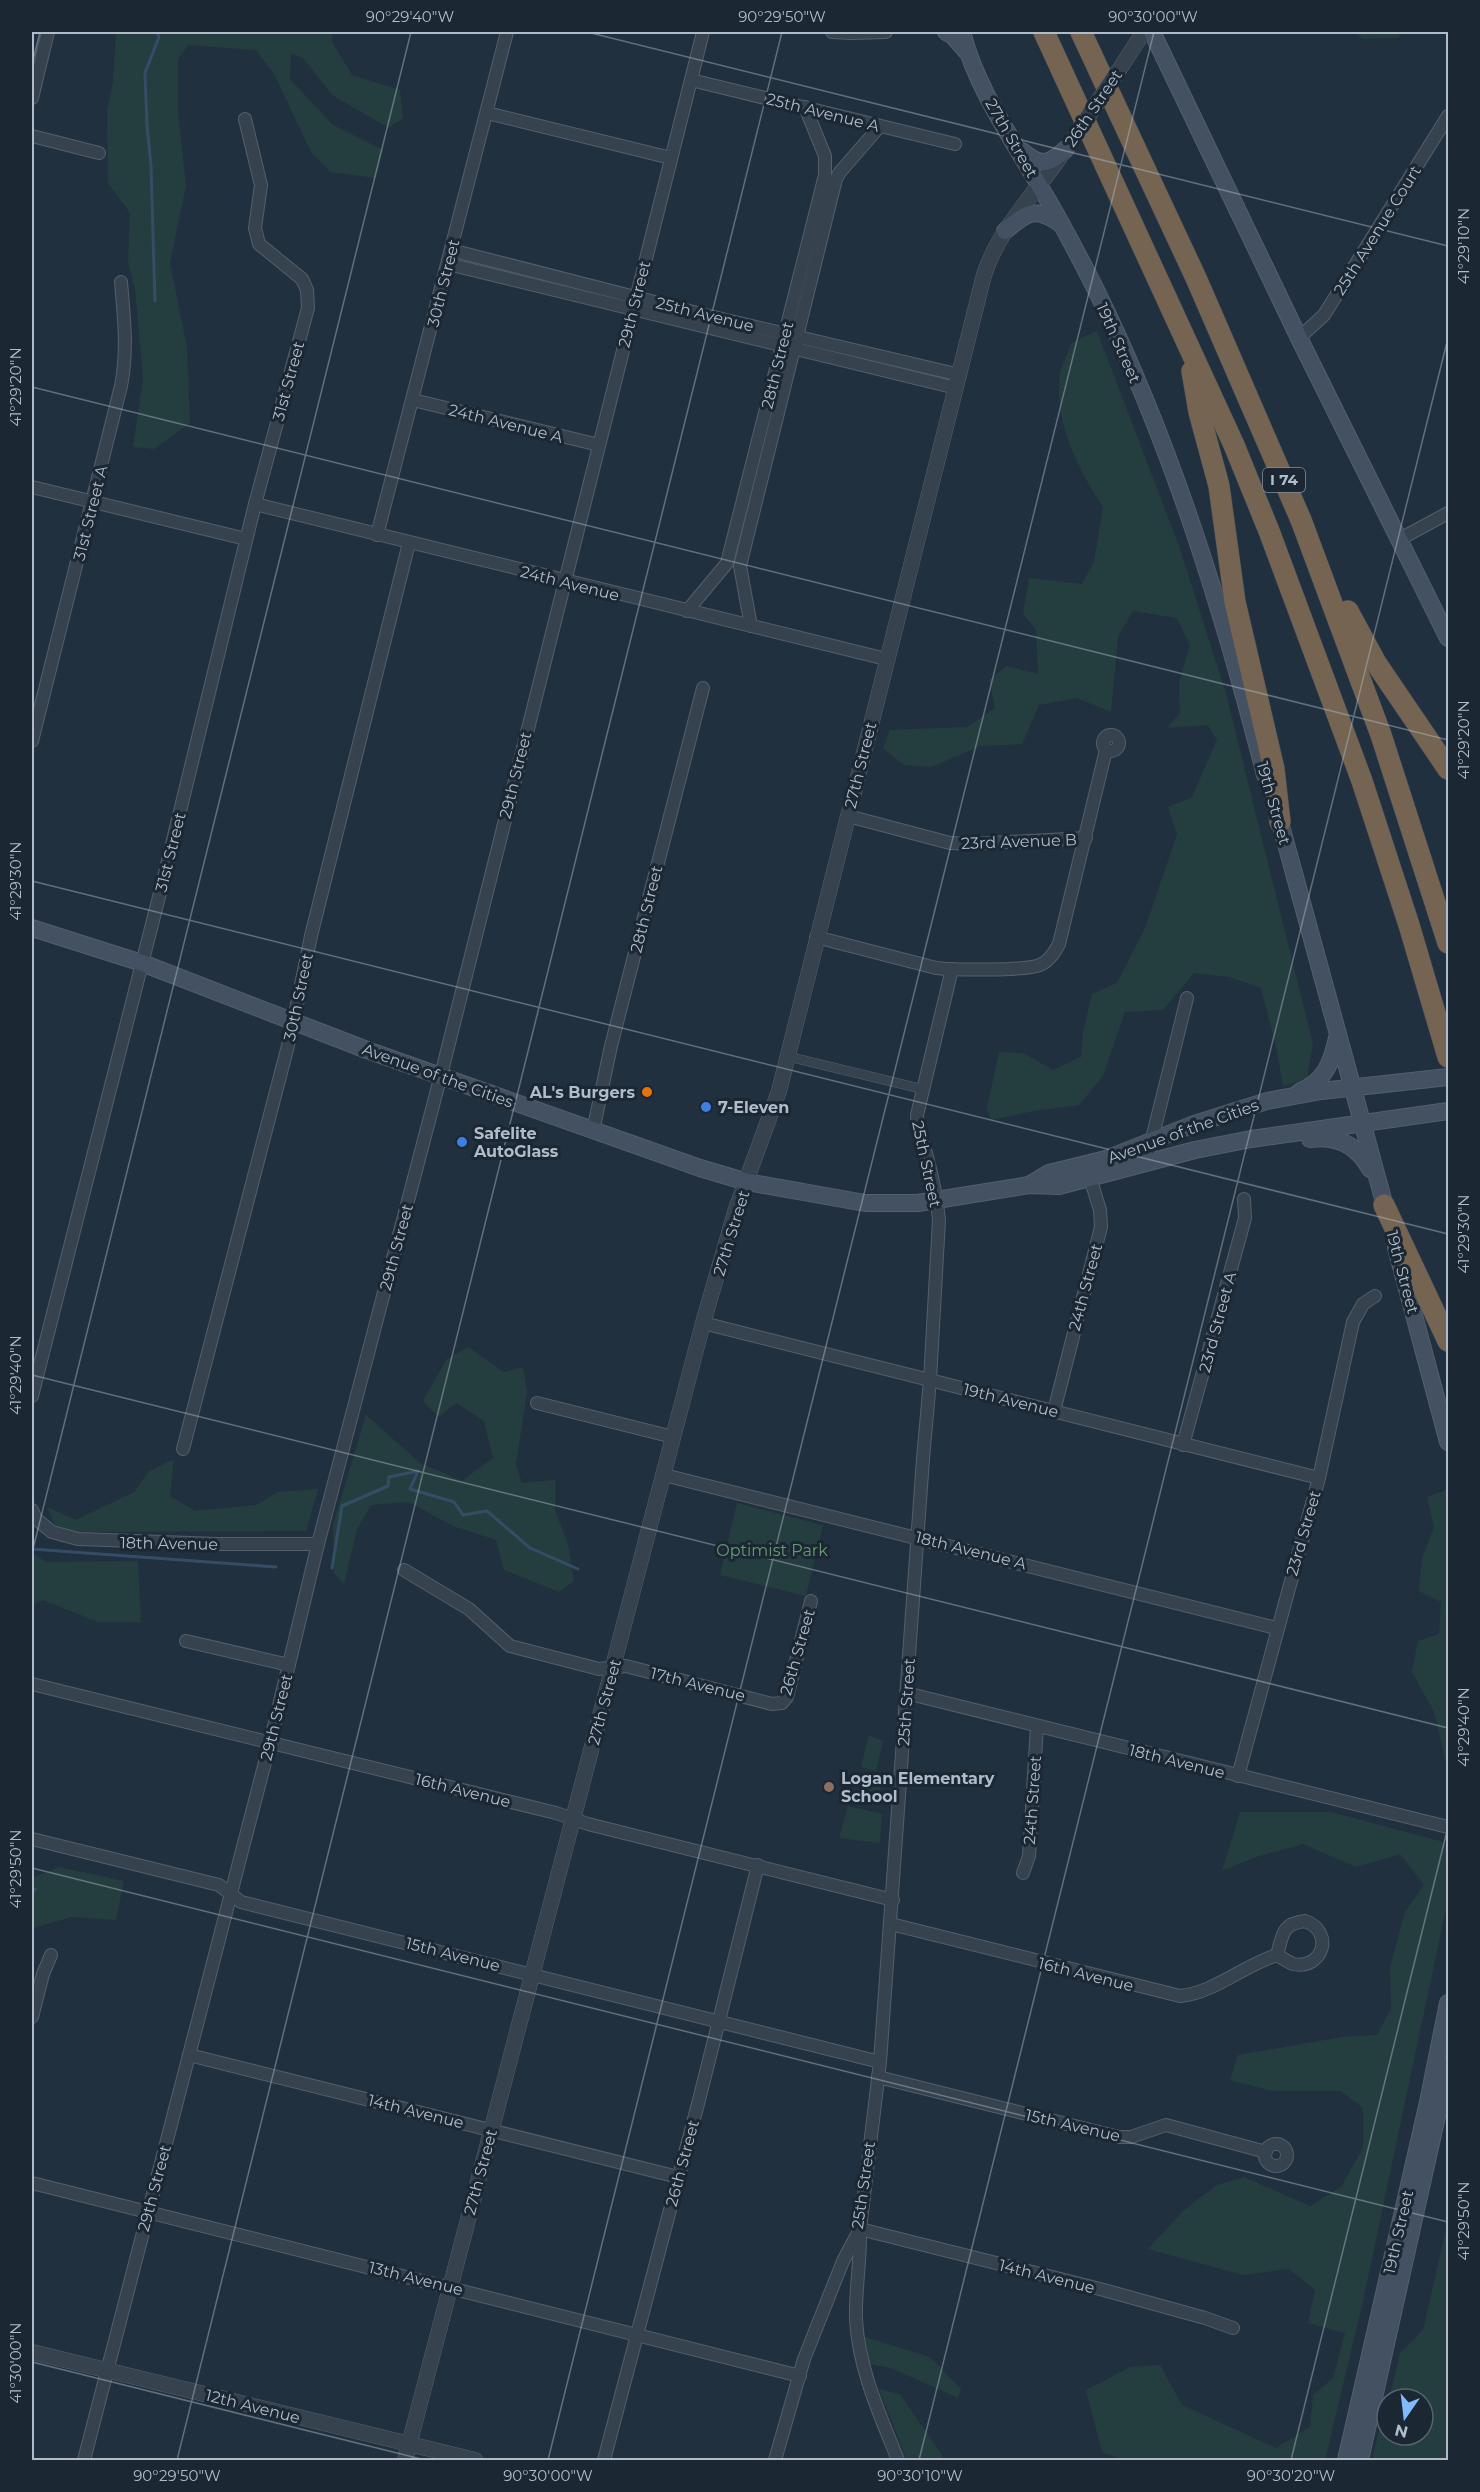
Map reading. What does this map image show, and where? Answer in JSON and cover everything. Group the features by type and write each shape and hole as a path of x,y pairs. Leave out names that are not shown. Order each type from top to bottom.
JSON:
{"highway":[{"name":"I 74","path":"1044,32 1234,445 1324,675 1386,853 1449,1057"},
{"name":"I 74","path":"1081,32 1196,278 1293,502 1381,735 1449,943"},
{"path":"1186,341 1199,412 1219,486 1235,602 1274,769 1280,822"},
{"path":"1293,502 1367,648 1449,770"},
{"path":"1382,1196 1449,1341"}],"main road":[{"path":"946,32 953,36 969,54"},
{"name":"27th Street","path":"962,32 985,91 1040,186"},
{"path":"1152,32 1299,338 1449,638"},
{"path":"1014,144 1032,160 1043,163 1055,158 1070,144"},
{"name":"19th Street","path":"1040,186 1121,344 1183,504 1219,610 1280,822 1449,1442"},
{"path":"1005,231 1022,216 1035,212 1050,217 1062,225"},
{"name":"Avenue of the Cities","path":"32,928 142,963 593,1131 747,1182 865,1203 937,1201 1029,1185 1049,1173 1088,1171 1146,1163 1251,1139 1445,1112"},
{"path":"1282,1099 1308,1088 1328,1070 1337,1037"},
{"name":"Avenue of the Cities","path":"1088,1171 1223,1114 1282,1099 1441,1078"},
{"path":"1146,1163 1327,1137 1342,1141 1363,1156 1382,1196"},
{"name":"19th Street","path":"1346,2460 1449,2003"},
{"name":"19th Street","path":"1360,2460 1449,2067"}],"street":[{"path":"32,98 48,32"},
{"name":"30th Street","path":"377,535 507,32"},
{"name":"29th Street","path":"84,2460 270,1743 318,1544 441,1075 703,32"},
{"path":"832,32 886,32"},
{"name":"26th Street","path":"1040,186 1141,36 1147,32"},
{"name":"25th Avenue A","path":"691,80 955,144"},
{"name":"28th Street","path":"751,626 740,566 825,175 825,156 805,107"},
{"path":"487,113 671,158"},
{"name":"25th Avenue Court","path":"1299,338 1324,315 1449,116"},
{"name":"31st Street","path":"32,1396 142,963 246,539 308,308 307,290 302,279 259,244 255,228 261,185 245,119"},
{"name":"28th Street","path":"687,611 727,563 836,179 880,126"},
{"path":"32,136 99,153"},
{"name":"27th Street","path":"405,2460 703,1323 736,1209 776,1101 886,659 989,260 1005,231 1040,186"},
{"name":"25th Avenue","path":"451,250 637,297 789,341"},
{"name":"25th Avenue","path":"448,264 633,310 789,341 958,381"},
{"name":"31st Street A","path":"32,741 94,502 126,361 121,282"},
{"name":"24th Avenue A","path":"413,400 599,445"},
{"path":"32,486 246,539"},
{"name":"24th Avenue","path":"255,504 564,582 886,659"},
{"path":"1400,539 1449,513"},
{"name":"30th Street","path":"183,1449 293,1021 311,936 409,543"},
{"name":"28th Street","path":"593,1131 611,1046 703,688"},
{"path":"816,937 928,966 952,969 1032,967 1048,960 1059,944 1106,750"},
{"name":"23rd Avenue B","path":"848,816 950,843 1086,838"},
{"name":"25th Street","path":"776,2460 804,2359 843,2261 860,2229 879,2077 930,1380 939,1220 937,1201 917,1125 922,1089 952,969"},
{"path":"1146,1163 1188,998"},
{"path":"786,1056 922,1089"},
{"name":"24th Street","path":"1054,1410 1101,1227 1100,1210 1088,1171"},
{"name":"23rd Street A","path":"1183,1445 1245,1218 1244,1199"},
{"name":"23rd Street","path":"1238,1776 1318,1478 1353,1322 1363,1304 1375,1296"},
{"name":"19th Avenue","path":"703,1323 1318,1478"},
{"path":"537,1403 673,1437"},
{"name":"18th Avenue A","path":"664,1475 1276,1628"},
{"name":"18th Avenue","path":"32,1510 36,1519 52,1532 78,1539 218,1544 318,1544"},
{"name":"17th Avenue","path":"404,1570 469,1609 510,1646 599,1669 626,1666 772,1704 782,1703"},
{"name":"26th Street","path":"782,1703 787,1697 811,1601"},
{"path":"186,1641 289,1665"},
{"name":"16th Avenue","path":"32,1684 573,1818 892,1900"},
{"name":"18th Avenue","path":"906,1693 1449,1827"},
{"name":"24th Street","path":"1023,1873 1029,1856 1037,1726"},
{"name":"15th Avenue","path":"32,1839 219,1884 241,1902 880,2062"},
{"name":"26th Street","path":"604,2460 639,2335 758,1865"},
{"name":"16th Avenue","path":"891,1924 1180,1996 1195,1994 1276,1955"},
{"path":"32,2017 43,1974 51,1955"},
{"name":"14th Avenue","path":"189,2055 678,2177"},
{"name":"15th Avenue","path":"879,2077 1119,2137 1131,2137 1166,2125 1266,2152"},
{"name":"13th Avenue","path":"32,2183 800,2376"},
{"path":"860,2229 861,2257 856,2318 860,2353 867,2380 898,2460"},
{"name":"14th Avenue","path":"860,2229 1100,2289 1233,2328"},
{"name":"12th Avenue","path":"32,2352 475,2460"}],"green space":[{"path":"116,32 332,32 332,42 352,75 400,90 403,118 389,128 332,95 303,58 291,53 290,79 333,125 383,150 376,178 331,172 311,152 274,74 256,50 188,45 178,59 178,111 186,186 170,263 187,347 190,423 154,449 133,447 143,379 135,289 128,261 130,213 108,183 107,111 113,81"},
{"path":"1356,32 1403,32 1398,38 1362,39"},
{"path":"1097,331 1179,546 1225,690 1313,1044 1307,1079 1283,1086 1276,1046 1261,988 1229,977 1194,973 1163,1010 1125,1012 1103,1076 1079,1105 991,1120 987,1108 999,1052 1023,1053 1053,1070 1081,1057 1083,1032 1092,994 1117,983 1145,928 1177,834 1168,807 1192,797 1217,740 1208,725 1167,728 1180,713 1179,683 1190,645 1177,618 1133,611 1118,637 1111,712 1077,698 1039,705 1022,744 980,746 932,767 904,765 883,748 890,730 967,727 995,708 989,680 1007,666 1038,674 1036,630 1023,613 1029,578 1082,584 1094,562 1103,507 1071,448 1059,400 1059,378 1071,343"},
{"path":"468,1347 504,1372 523,1367 527,1392 516,1464 522,1483 555,1480 555,1510 568,1544 574,1581 559,1592 504,1570 496,1540 453,1526 409,1502 371,1505 357,1529 344,1584 334,1573 333,1525 366,1415 420,1463 462,1481 493,1458 484,1421 456,1403 439,1417 423,1401 447,1359"},
{"path":"174,1459 170,1496 195,1511 256,1505 278,1492 318,1489 306,1531 71,1532 56,1527 47,1507 76,1520 134,1492 148,1472"},
{"path":"1446,1490 1448,1500 1448,1771 1434,1712 1412,1672 1418,1641 1439,1634 1441,1602 1419,1591 1422,1559 1434,1527 1427,1497"},
{"name":"Optimist Park","path":"737,1503 823,1525 806,1596 720,1575"},
{"path":"32,1553 46,1562 138,1561 141,1622 98,1622 43,1600 32,1605"},
{"path":"869,1735 883,1741 876,1771 861,1767"},
{"path":"870,1773 882,1776 878,1802 866,1799"},
{"path":"848,1806 882,1814 880,1843 839,1838"},
{"path":"1240,1812 1331,1812 1440,1841 1448,1846 1448,1899 1363,2301 1325,2460 1122,2460 1102,2452 1086,2390 1130,2367 1160,2365 1182,2405 1276,2448 1310,2427 1313,2395 1333,2378 1345,2333 1308,2323 1315,2290 1289,2269 1243,2275 1148,2249 1184,2210 1217,2185 1244,2177 1310,2206 1341,2187 1363,2148 1363,2108 1341,2091 1272,2091 1230,2080 1238,2055 1342,2037 1377,2035 1391,2008 1390,1967 1405,1912 1424,1885 1400,1854 1356,1867 1303,1844 1256,1857 1222,1871"},
{"path":"59,1867 124,1881 116,1920 72,1917 32,1928 32,1878"},
{"path":"1448,2231 1448,2460 1372,2460 1375,2447 1435,2447 1435,2387 1392,2387 1400,2353 1423,2330 1445,2234"},
{"path":"865,2337 930,2357 961,2389 958,2398 891,2368 869,2364"},
{"path":"879,2389 900,2394 945,2460 907,2460"}],"waterway":[{"path":"155,301 151,166 145,73 159,37 157,32"},
{"path":"332,1568 342,1506 388,1486 389,1477 418,1471 410,1489 454,1502 463,1515 487,1511 530,1548 578,1569"},
{"path":"32,1549 276,1567"},
{"path":"32,1892 35,1889"}],"place":[{"name":"AL's Burgers","path":"647,1092"},
{"name":"7-Eleven","path":"706,1107"},
{"name":"Safelite AutoGlass","path":"462,1142"},
{"name":"Logan Elementary School","path":"829,1787"}]}
